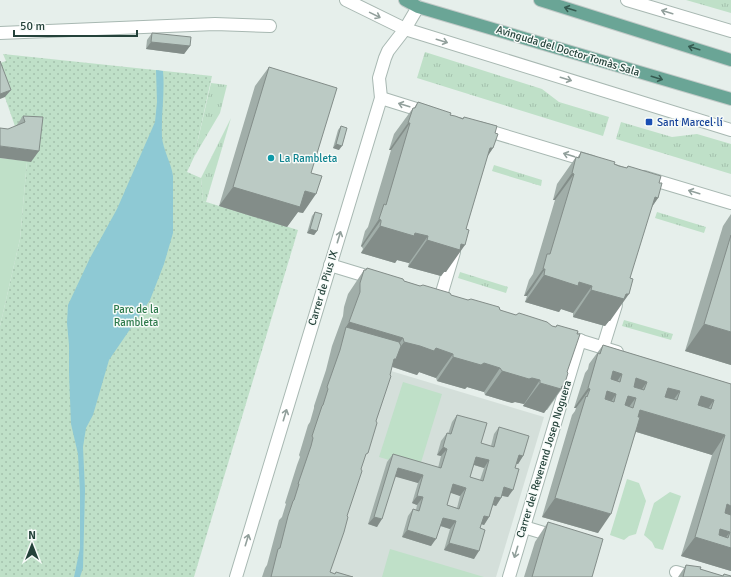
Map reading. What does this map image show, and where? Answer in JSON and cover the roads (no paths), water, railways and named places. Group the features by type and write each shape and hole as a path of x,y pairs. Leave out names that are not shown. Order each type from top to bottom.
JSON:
{"main road":[{"name":"Avinguda del Doctor Tomàs Sala","path":"405,0 418,7 731,99"},
{"path":"540,0 731,60"}],"street":[{"path":"346,0 405,29 731,130"},
{"path":"627,0 731,31"},
{"name":"Carrer de Pius IX","path":"236,577 381,98 379,78 383,63 388,51 405,29 418,7"},
{"path":"0,33 215,24 270,26"},
{"path":"381,98 439,116"},
{"path":"470,125 605,166"},
{"path":"635,175 731,203"},
{"path":"440,298 457,241"},
{"path":"330,265 389,283"},
{"path":"603,347 620,293"},
{"path":"425,294 455,303"},
{"path":"550,332 626,354"},
{"name":"Carrer del Reverend Josep Noguera","path":"509,577 580,340"},
{"path":"524,527 566,539"},
{"path":"676,572 692,577"}],"water":[{"path":"156,70 163,71 164,87 162,137 173,176 173,233 164,264 150,300 109,360 93,415 86,428 83,447 85,490 83,568 80,577 74,577 80,548 80,492 78,454 71,424 67,323 68,305 90,258 117,209 155,122 157,102"}],"place":[{"name":"Sant Marcel·lí","path":"649,122"},
{"name":"La Rambleta","path":"271,158"}],"park label":[{"name":"Parc de la Rambleta","path":"136,315"}]}
